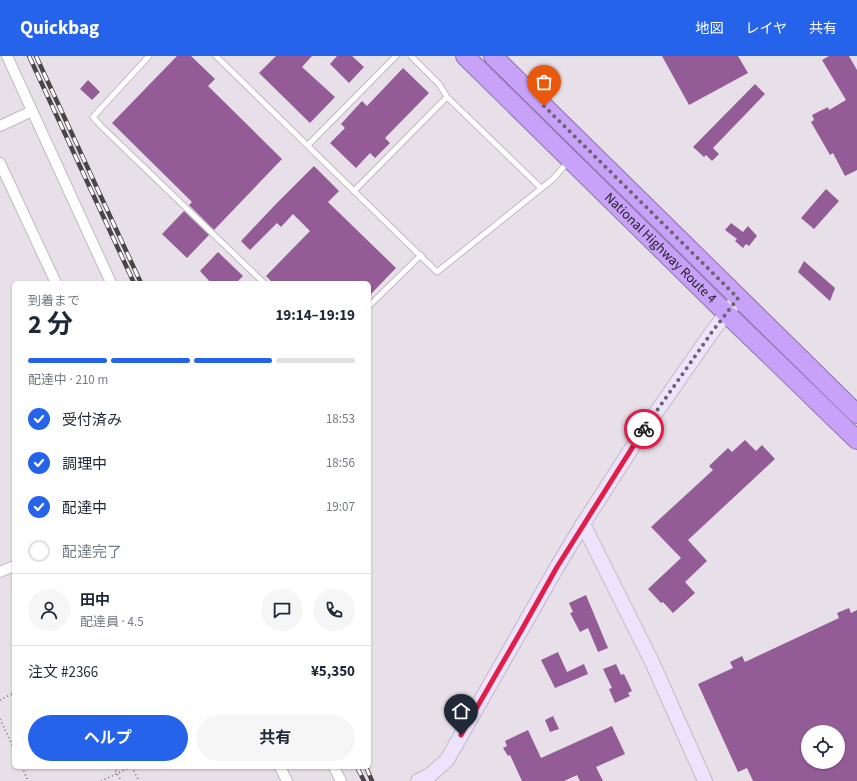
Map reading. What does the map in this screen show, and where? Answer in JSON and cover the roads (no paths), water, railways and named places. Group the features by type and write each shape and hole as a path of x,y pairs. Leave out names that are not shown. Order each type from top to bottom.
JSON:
{"highway":[{"name":"National Highway Route 4","path":"465,56 857,440"},
{"name":"National Highway Route 4","path":"493,56 857,414"}],"street":[{"path":"6,56 110,281"},
{"path":"0,126 32,111"},
{"path":"0,163 55,281"},
{"path":"418,781 430,775 447,760 583,524 639,437 738,298"},
{"path":"583,524 652,662 705,781"},
{"path":"0,572 12,567"},
{"path":"281,769 287,781"},
{"path":"335,769 341,781"}],"lane":[{"path":"149,56 93,117 100,126 262,281"},
{"path":"216,56 438,272 553,179 570,160"},
{"path":"308,145 396,56"},
{"path":"411,56 439,84 447,97 541,188"},
{"path":"354,191 447,97"},
{"path":"371,304 421,255"}],"railway":[{"path":"29,56 133,281"},
{"path":"36,56 140,281"},
{"path":"358,769 364,781"},
{"path":"367,769 372,781"}]}
